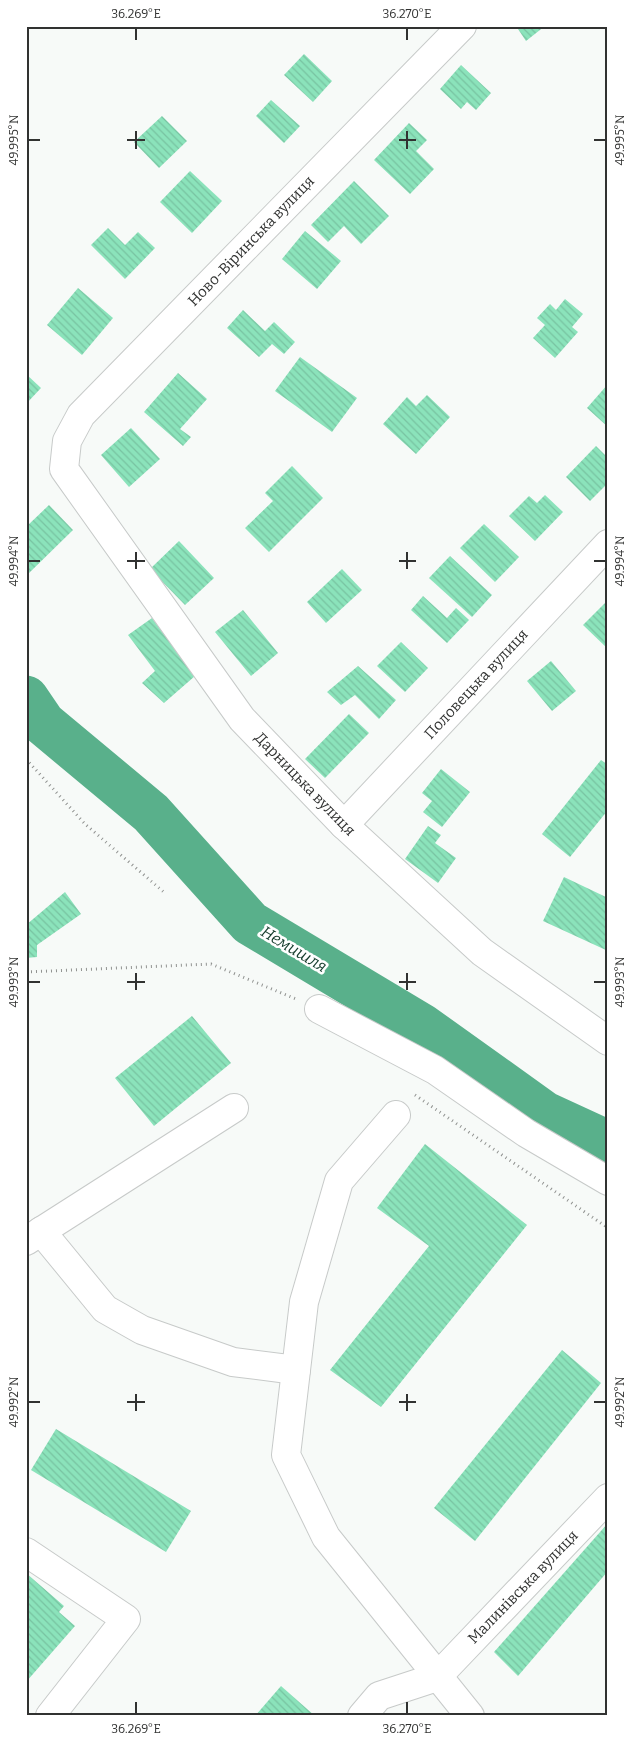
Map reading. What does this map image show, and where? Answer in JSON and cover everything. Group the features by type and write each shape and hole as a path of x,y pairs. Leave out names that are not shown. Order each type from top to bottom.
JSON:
{"street":[{"name":"Ново-Віринська вулиця","path":"64,469 67,441 81,415 462,26"},
{"name":"Дарницька вулиця","path":"64,469 84,500 242,719 344,825 482,952 608,1041"},
{"name":"Половецька вулиця","path":"344,825 608,544"},
{"path":"319,1009 435,1070 526,1133 608,1181"},
{"path":"234,1108 34,1236 105,1309 142,1330 233,1362 296,1370"},
{"path":"396,1115 339,1181 304,1302 286,1454 326,1537 470,1716"},
{"name":"Малинівська вулиця","path":"437,1677 608,1498"},
{"path":"26,1552 126,1619 50,1716"},
{"path":"362,1716 379,1696 437,1677"}],"path":[{"path":"26,759 85,824 166,894"},
{"path":"26,972 211,964 319,1009"},
{"path":"396,1115 410,1092 608,1228"}],"building":[{"path":"516,26 545,26 526,41"},
{"path":"304,54 332,81 313,102 284,75"},
{"path":"461,65 491,93 476,110 467,102 461,109 440,89"},
{"path":"271,100 300,126 284,143 256,116"},
{"path":"162,116 187,141 159,168 134,142"},
{"path":"409,123 427,140 416,151 434,169 410,194 374,160"},
{"path":"190,171 222,201 192,233 160,202"},
{"path":"354,181 389,216 361,244 344,226 328,242 311,225"},
{"path":"108,228 125,245 138,232 155,248 125,279 91,245"},
{"path":"305,231 341,261 317,289 282,259"},
{"path":"78,288 113,318 82,355 47,325"},
{"path":"565,299 583,314 572,327 578,332 555,358 533,338 545,325 537,318 550,304 556,310"},
{"path":"243,310 265,331 274,322 295,342 284,354 272,344 259,357 227,328"},
{"path":"300,357 357,398 332,432 275,391"},
{"path":"178,373 207,399 180,429 191,437 183,446 144,412"},
{"path":"26,374 41,388 26,404"},
{"path":"608,384 608,427 587,408"},
{"path":"427,395 450,417 416,454 383,424 407,397 416,406"},
{"path":"131,428 160,459 129,487 101,455"},
{"path":"596,446 608,458 608,483 590,501 566,477"},
{"path":"292,466 323,498 269,552 245,528 273,501 265,493"},
{"path":"545,495 563,512 535,541 509,516 529,496 537,503"},
{"path":"49,505 73,530 26,576 26,527"},
{"path":"484,524 519,557 495,582 460,548"},
{"path":"179,541 214,578 185,605 150,569"},
{"path":"450,556 492,595 472,617 429,578"},
{"path":"342,569 362,590 326,623 307,602"},
{"path":"423,596 447,618 456,608 469,620 447,643 411,610"},
{"path":"608,600 608,649 583,625"},
{"path":"243,610 278,653 251,676 215,632"},
{"path":"152,618 195,676 164,703 142,683 155,671 128,635"},
{"path":"401,642 428,668 405,692 377,666"},
{"path":"551,661 576,691 552,711 527,681"},
{"path":"358,666 396,700 379,719 355,695 341,705 327,692"},
{"path":"349,714 369,733 325,778 305,759"},
{"path":"601,760 608,765 608,810 570,857 542,834"},
{"path":"441,769 470,792 442,827 423,812 432,801 422,793"},
{"path":"428,826 441,835 435,843 456,858 438,883 405,859"},
{"path":"564,877 608,898 608,951 543,921"},
{"path":"65,892 81,914 37,945 37,957 26,958 26,925"},
{"path":"192,1016 231,1063 154,1126 115,1078"},
{"path":"425,1144 527,1225 381,1407 330,1370 429,1246 377,1208"},
{"path":"562,1350 601,1383 475,1541 434,1508"},
{"path":"56,1429 191,1511 166,1552 31,1470"},
{"path":"608,1523 608,1571 518,1676 494,1652"},
{"path":"26,1573 64,1606 59,1612 75,1626 26,1682"},
{"path":"281,1686 315,1716 255,1716"}],"waterway":[{"name":"Немишля","path":"26,698 43,723 151,813 250,923 422,1026 545,1114 608,1143"}]}
